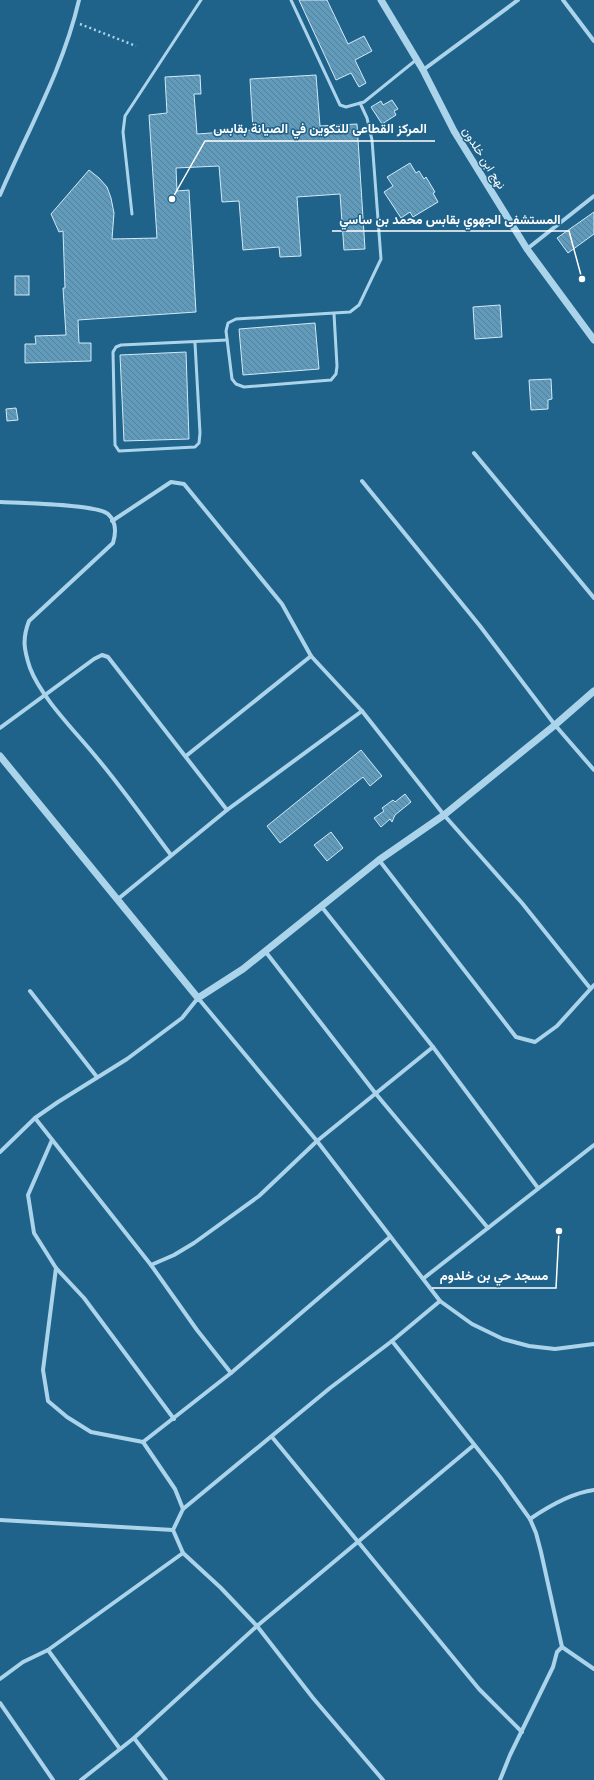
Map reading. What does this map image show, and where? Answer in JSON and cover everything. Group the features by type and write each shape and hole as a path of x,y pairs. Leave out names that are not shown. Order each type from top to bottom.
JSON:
{"street":[{"path":"0,195 59,68 79,0"},
{"name":"نهج ابن خلدون","path":"381,0 423,70 454,131 527,249 594,340"},
{"path":"423,70 518,0"},
{"path":"563,0 594,41"},
{"path":"527,249 594,196"},
{"path":"474,454 594,598"},
{"path":"362,481 480,626 556,725 594,770"},
{"path":"112,521 171,482 184,484 282,604 311,656 362,711 444,815 522,903 590,988"},
{"path":"0,502 78,507 97,510 108,514 112,521 116,532 113,543 29,621 24,634 24,650 31,669 45,694 109,773 171,854"},
{"path":"0,728 94,659 102,655 108,657 227,810"},
{"path":"186,756 311,656"},
{"path":"0,1152 35,1118 127,1059 182,1018 198,998 243,969 379,860 444,815 556,725 594,691"},
{"path":"118,899 171,854 227,810 362,711"},
{"path":"0,756 118,899 174,971 317,1141 390,1238 424,1278 440,1301 472,1324 503,1339 529,1346 555,1349 594,1344"},
{"path":"379,860 516,1037 535,1042 557,1026 594,985"},
{"path":"321,906 433,1047 538,1188"},
{"path":"265,950 376,1094 488,1228"},
{"path":"30,991 97,1077"},
{"path":"151,1266 194,1243 259,1196 317,1141 433,1047"},
{"path":"35,1118 151,1266 197,1330 231,1373"},
{"path":"52,1140 28,1195 34,1233 56,1268 84,1298 174,1419"},
{"path":"424,1278 594,1145"},
{"path":"144,1442 231,1373 390,1238"},
{"path":"56,1268 43,1370 48,1401 67,1417 91,1432 144,1442 175,1489 184,1509"},
{"path":"173,1530 184,1509 330,1388 392,1341 440,1301"},
{"path":"392,1341 514,1495 530,1519 536,1533 541,1552 562,1647 594,1670"},
{"path":"272,1437 479,1689 522,1732"},
{"path":"81,1780 134,1738 256,1626 358,1543 474,1444"},
{"path":"530,1519 547,1507 566,1498 594,1490"},
{"path":"0,1520 173,1530"},
{"path":"173,1530 183,1553 221,1588 256,1626 312,1698 383,1780"},
{"path":"0,1678 24,1662 48,1650 183,1553"},
{"path":"500,1780 537,1697 553,1667 557,1652 562,1647"},
{"path":"48,1650 120,1749"},
{"path":"0,1703 53,1780"},
{"path":"134,1738 166,1780"}],"lane":[{"path":"132,214 123,132 125,116 202,0"},
{"path":"291,0 340,105 346,107 364,102 416,60"},
{"path":"334,314 337,366 336,374 331,380 244,387 236,384 232,379 226,331 228,324 236,319 350,312 359,305 381,259 372,140 367,118 360,104"},
{"path":"196,343 200,433 199,443 195,447 119,451 115,445 113,352 116,347 121,345 196,343 227,340"}],"path":[{"path":"74,21 136,46"}],"building":[{"path":"299,0 327,0 348,44 364,36 372,51 355,60 366,83 359,87 351,73 336,80"},
{"path":"200,75 201,94 194,94 197,134 253,130 250,79 316,75 320,126 357,124 365,249 344,250 340,194 297,197 301,256 280,257 279,247 243,250 239,201 222,202 219,166 176,168 177,191 189,190 196,312 78,320 79,343 91,343 91,361 25,363 25,344 36,344 35,336 66,335 63,288 65,288 63,231 59,232 51,214 89,170 107,187 111,198 114,213 112,239 157,238 149,115 167,113 165,77"},
{"path":"392,100 398,109 394,111 396,115 382,124 371,107 381,101 383,105"},
{"path":"410,163 416,173 419,171 424,179 426,177 435,192 433,193 438,202 413,217 410,212 401,218 384,192 393,186 387,177"},
{"path":"594,212 594,234 568,253 557,238"},
{"path":"15,276 29,276 29,295 15,295"},
{"path":"500,305 502,337 475,339 473,307"},
{"path":"315,323 319,369 243,375 239,329"},
{"path":"186,352 189,439 124,441 120,355"},
{"path":"551,379 552,399 548,400 548,409 531,410 529,380"},
{"path":"16,408 18,420 7,421 6,409"},
{"path":"361,750 382,776 370,786 363,777 280,843 267,826"},
{"path":"405,794 411,802 395,815 392,822 390,819 381,827 374,818 384,811 382,808 393,800 395,802"},
{"path":"331,832 343,848 327,861 314,845"}],"place":[{"name":"المركز القطاعى للتكوين في الصيانة بقابس","path":"172,199"},
{"name":"المستشفى الجهوي بقابس محمد بن ساسي","path":"582,279"},
{"name":"مسجد حي بن خلدوم","path":"559,1231"}]}
